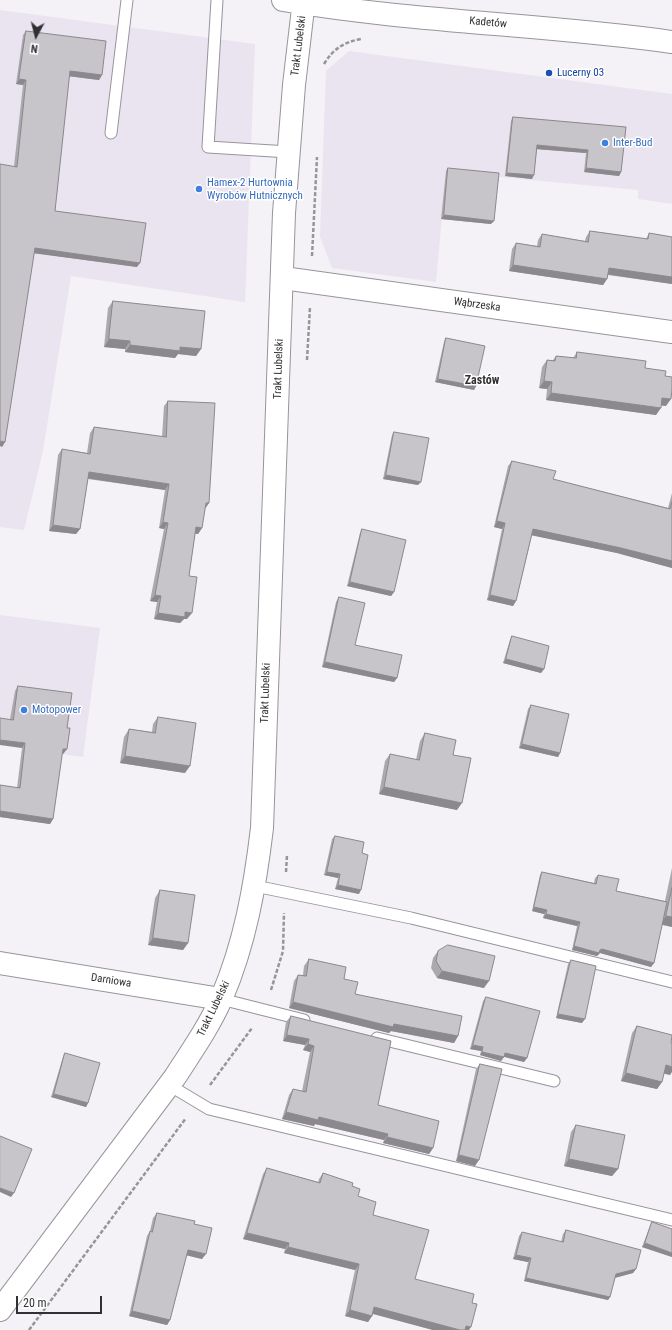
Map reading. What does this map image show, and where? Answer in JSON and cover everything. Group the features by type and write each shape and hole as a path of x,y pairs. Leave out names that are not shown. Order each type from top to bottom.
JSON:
{"street":[{"name":"Kadetów","path":"283,0 370,12 621,35 672,42"},
{"name":"Trakt Lubelski","path":"0,1310 169,1085 195,1047 221,999 239,951 255,886 262,828 289,152 294,85 304,2"},
{"name":"Wąbrzeska","path":"283,278 672,332"},
{"name":"Darniowa","path":"0,963 221,999"}],"lane":[{"path":"111,133 126,0"},
{"path":"217,0 208,147 289,152"},
{"path":"255,886 411,918 672,982"},
{"path":"221,999 318,1023"},
{"path":"363,1034 554,1081"},
{"path":"169,1085 209,1109 672,1220"}],"path":[{"path":"320,69 331,53 349,41 368,38"}],"shaded area":[{"path":"0,10 255,44 245,302 71,276 43,451 24,530 0,527"},
{"path":"349,51 672,94 672,204 638,199 638,190 446,172 436,282 332,268 320,237 326,71"},
{"path":"0,615 100,628 83,757 0,745"}],"building":[{"path":"26,31 106,41 102,75 70,71 55,211 146,223 140,263 35,248 5,442 0,441 0,164 17,167 26,80 19,79"},
{"path":"513,117 626,127 621,172 586,168 588,150 537,145 534,175 507,173"},
{"path":"448,168 499,173 494,221 444,215"},
{"path":"590,231 648,239 649,233 672,237 672,277 609,268 607,279 513,265 516,243 540,247 542,234 588,242"},
{"path":"113,301 205,311 201,349 180,347 180,351 130,345 130,341 109,339"},
{"path":"446,338 485,346 476,386 438,379"},
{"path":"577,352 646,361 645,368 666,371 665,376 672,377 671,399 662,398 661,408 551,393 552,382 544,381 547,360 555,361 556,356 576,358"},
{"path":"168,401 215,403 209,503 206,503 202,528 196,527 189,576 197,577 192,613 185,612 185,617 158,613 161,596 155,595 168,523 163,522 169,484 89,472 80,529 53,525 62,449 90,454 94,427 166,437"},
{"path":"394,432 429,438 421,482 386,475"},
{"path":"512,461 556,471 553,479 670,509 672,502 672,561 621,548 533,529 516,601 490,595 505,523 497,521"},
{"path":"362,529 406,540 394,592 350,582"},
{"path":"339,597 365,603 355,645 402,655 397,678 325,662"},
{"path":"512,636 549,646 544,669 506,659"},
{"path":"18,686 72,693 67,728 70,728 67,749 63,749 53,819 0,811 0,785 20,788 25,743 0,740 0,718 13,720"},
{"path":"531,705 569,714 560,753 522,744"},
{"path":"158,717 196,723 190,766 125,756 129,729 155,733"},
{"path":"425,733 456,740 453,755 471,758 462,803 384,787 390,754 419,760"},
{"path":"335,836 364,842 362,853 368,855 361,890 338,885 340,874 327,872"},
{"path":"542,872 596,884 598,875 619,879 616,891 667,902 654,963 602,949 599,953 574,946 580,922 546,914 547,910 534,907"},
{"path":"672,888 672,917 666,916"},
{"path":"160,890 195,895 188,943 153,938"},
{"path":"448,945 495,956 489,981 442,971 436,961 438,951"},
{"path":"309,959 346,967 344,979 358,982 355,994 462,1016 458,1036 394,1024 393,1027 293,1002 298,975 306,976"},
{"path":"571,960 596,966 585,1019 558,1014"},
{"path":"486,997 540,1011 527,1058 505,1053 504,1057 482,1052 483,1047 473,1045"},
{"path":"291,1016 391,1041 378,1105 439,1121 433,1148 387,1137 388,1134 319,1117 318,1120 286,1112 293,1089 306,1092 314,1046 308,1044 309,1039 287,1035"},
{"path":"637,1026 672,1035 672,1067 666,1065 662,1082 626,1073"},
{"path":"65,1053 100,1063 88,1103 54,1094"},
{"path":"480,1064 502,1069 479,1160 459,1155"},
{"path":"576,1125 625,1135 618,1169 569,1159"},
{"path":"0,1136 32,1149 14,1193 0,1188"},
{"path":"267,1168 320,1183 323,1173 353,1183 352,1186 360,1189 358,1196 376,1202 373,1215 429,1230 415,1279 474,1294 472,1303 477,1304 471,1327 466,1326 465,1330 460,1330 374,1307 372,1316 350,1310 359,1264 288,1247 289,1243 247,1233"},
{"path":"157,1213 195,1221 194,1224 212,1228 206,1254 188,1250 170,1320 132,1311 150,1231 152,1232"},
{"path":"652,1222 672,1229 672,1253 645,1243"},
{"path":"566,1230 641,1250 636,1269 616,1274 610,1297 526,1278 531,1258 516,1255 522,1232 563,1242"}],"place":[{"name":"Lucerny 03","path":"549,73"},
{"name":"Inter-Bud","path":"605,143"},
{"name":"Hamex-2 Hurtownia Wyrobów Hutnicznych","path":"199,189"},
{"name":"Motopower","path":"24,710"}],"district":[{"name":"Zastów","path":"482,381"}]}
